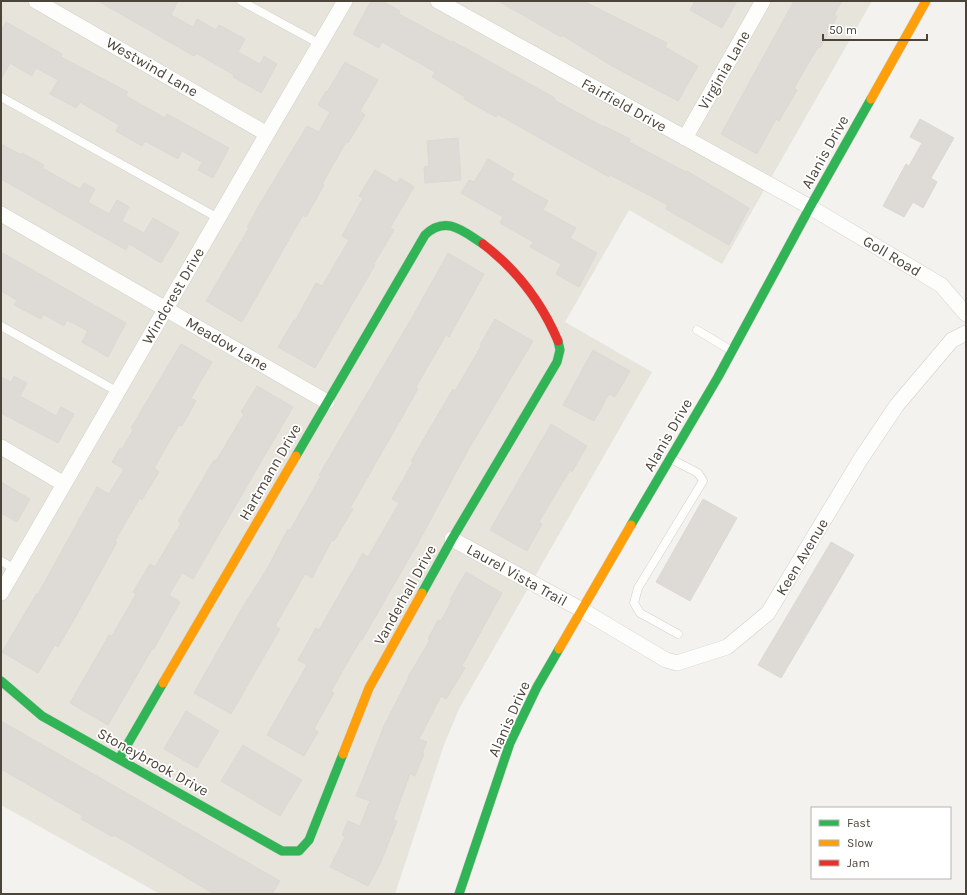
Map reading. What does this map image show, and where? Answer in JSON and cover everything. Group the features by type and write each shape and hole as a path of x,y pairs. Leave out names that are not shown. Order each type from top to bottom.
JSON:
{"street":[{"name":"Westwind Lane","path":"36,1 267,134"},
{"name":"Windcrest Drive","path":"1,593 345,1"},
{"name":"Fairfield Drive","path":"438,1 810,207"},
{"name":"Virginia Lane","path":"685,138 763,1"},
{"name":"Alanis Drive","path":"459,894 510,743 537,687 671,459 926,1"},
{"name":"Goll Road","path":"810,207 941,285 966,314"},
{"name":"Meadow Lane","path":"1,214 327,402"},
{"name":"Hartmann Drive","path":"119,760 425,235 434,227 444,225 451,227 462,232 493,253 510,268 526,284 539,303 552,328 559,345 560,353 556,362"},
{"name":"Keen Avenue","path":"582,610 666,660 676,663 727,647 768,613 860,460 897,405 952,340 966,333"},
{"name":"Vanderhall Drive","path":"299,851 312,835 369,688 452,539 556,362"},
{"path":"1,447 64,484"},
{"name":"Laurel Vista Trail","path":"452,539 582,610"},
{"name":"Stoneybrook Drive","path":"1,681 42,716 119,760 282,851 299,851"}],"lane":[{"path":"241,1 320,44"},
{"path":"1,97 218,218"},
{"path":"1,326 118,392"},
{"path":"697,330 732,351"},
{"path":"671,459 698,473 703,481 638,588 634,603 640,613 678,634"},
{"path":"1,561 15,569"}],"shaded area":[{"path":"1,1 872,1 722,264 629,210 565,322 652,372 459,709 444,745 395,894 160,894 1,805"}],"building":[{"path":"98,1 178,1 171,15 193,27 197,19 216,30 219,25 245,39 238,52 260,64 264,56 277,64 261,93 196,53 194,56"},
{"path":"371,1 382,1 400,11 399,14 478,55 555,98 554,100 630,139 629,142 686,172 687,171 749,208 729,245 666,209 668,205 610,175 609,177 497,114 496,117 464,99 465,97 432,77 435,72 382,42 379,48 353,34"},
{"path":"498,1 583,1 667,43 665,47 698,66 678,101 612,66 562,35 561,37"},
{"path":"695,1 737,1 722,28 690,10"},
{"path":"794,1 842,1 834,15 837,17 820,48 818,47 794,88 797,90 779,121 776,119 757,154 721,134"},
{"path":"6,22 62,54 61,57 128,92 126,96 165,118 167,114 229,148 213,178 198,170 202,162 182,151 178,159 145,141 142,146 116,131 119,125 80,102 76,108 50,94 58,80 36,68 32,76 10,63 1,79 1,31"},
{"path":"345,62 378,80 360,111 365,115 348,143 346,142 322,184 324,185 306,217 303,215 242,322 206,301 249,228 247,227 261,202 307,126 319,132 330,112 318,105"},
{"path":"920,119 954,138 931,178 937,182 923,208 913,202 904,217 883,206 906,164 909,166 922,143 910,137"},
{"path":"458,138 461,180 425,183 424,167 429,166 427,141"},
{"path":"1,144 44,165 42,168 80,189 84,183 95,189 88,202 109,214 117,200 129,207 122,221 144,233 153,218 179,233 161,263 129,244 126,250 1,179"},
{"path":"488,159 514,174 511,180 548,201 543,210 576,228 570,238 597,253 579,287 556,274 561,264 530,247 533,242 500,223 503,217 461,193 469,180 474,182"},
{"path":"375,170 397,183 400,178 414,187 390,228 394,230 374,264 375,265 315,368 278,347 294,320 295,321 316,283 322,286 349,240 342,236 363,198 359,196"},
{"path":"1,252 126,323 108,357 82,342 88,331 67,320 64,326 43,314 41,319 14,305 17,300 1,291"},
{"path":"448,253 484,274 449,337 446,335 416,387 418,389 350,508 353,509 334,541 332,540 312,578 305,574 275,626 280,629 231,714 194,693 242,608 267,569 288,529 290,530 321,476 319,475 413,316"},
{"path":"495,319 533,341 467,452 423,534 331,691 334,693 314,729 318,732 304,756 267,735 307,665 298,660 316,628 319,630 363,553 368,557 399,503 392,499 413,462 411,461 453,389 455,391"},
{"path":"181,344 212,362 191,398 196,401 182,426 179,425 154,468 159,472 142,500 140,498 115,541 117,542 58,647 55,645 38,673 2,652 37,593 38,594 97,487 109,494 124,469 112,462 120,448 122,449 133,430 131,428"},
{"path":"593,350 630,371 615,397 609,394 594,421 563,405"},
{"path":"14,376 27,383 20,396 56,416 61,407 74,414 58,443 1,413 1,377 11,382"},
{"path":"257,386 293,407 193,579 182,573 169,595 180,602 108,725 70,703 109,635 112,636 136,594 133,592 150,564 155,567 181,523 178,521 214,460 216,461 244,414 241,412"},
{"path":"551,424 587,446 572,472 570,470 539,522 542,524 527,551 490,530"},
{"path":"1,482 30,499 17,522 1,513"},
{"path":"703,499 737,518 690,601 656,582"},
{"path":"831,542 854,555 781,678 758,665"},
{"path":"466,572 502,593 462,666 465,668 446,699 441,696 419,739 427,742 422,753 424,754 415,776 410,774 393,820 397,821 381,862 368,886 330,867 345,837 342,835 348,821 360,826 370,801 356,796 384,726 408,677 430,640 428,639 438,620 441,621 452,600 450,600"},
{"path":"186,711 219,731 197,768 164,749"},
{"path":"1,721 280,881 272,894 214,894 114,835 113,837 81,819 83,816 1,769"},
{"path":"243,745 302,780 280,816 221,781"}],"traffic: fast":[{"path":"631,525 718,377 810,207 871,99"},
{"path":"296,456 425,235 440,226 454,227 483,244"},
{"path":"422,593 452,539 557,362 560,350 558,341"},
{"path":"459,894 510,743 537,687 559,649"},
{"path":"1,681 42,716 282,851 299,851 309,840 343,754"},
{"path":"119,759 163,683"}],"traffic: slow":[{"path":"871,99 926,1"},
{"path":"163,683 296,456"},
{"path":"559,649 631,525"},
{"path":"343,754 369,688 422,593"}],"traffic: jam":[{"path":"483,244 507,264 527,287 544,313 558,341"}]}
